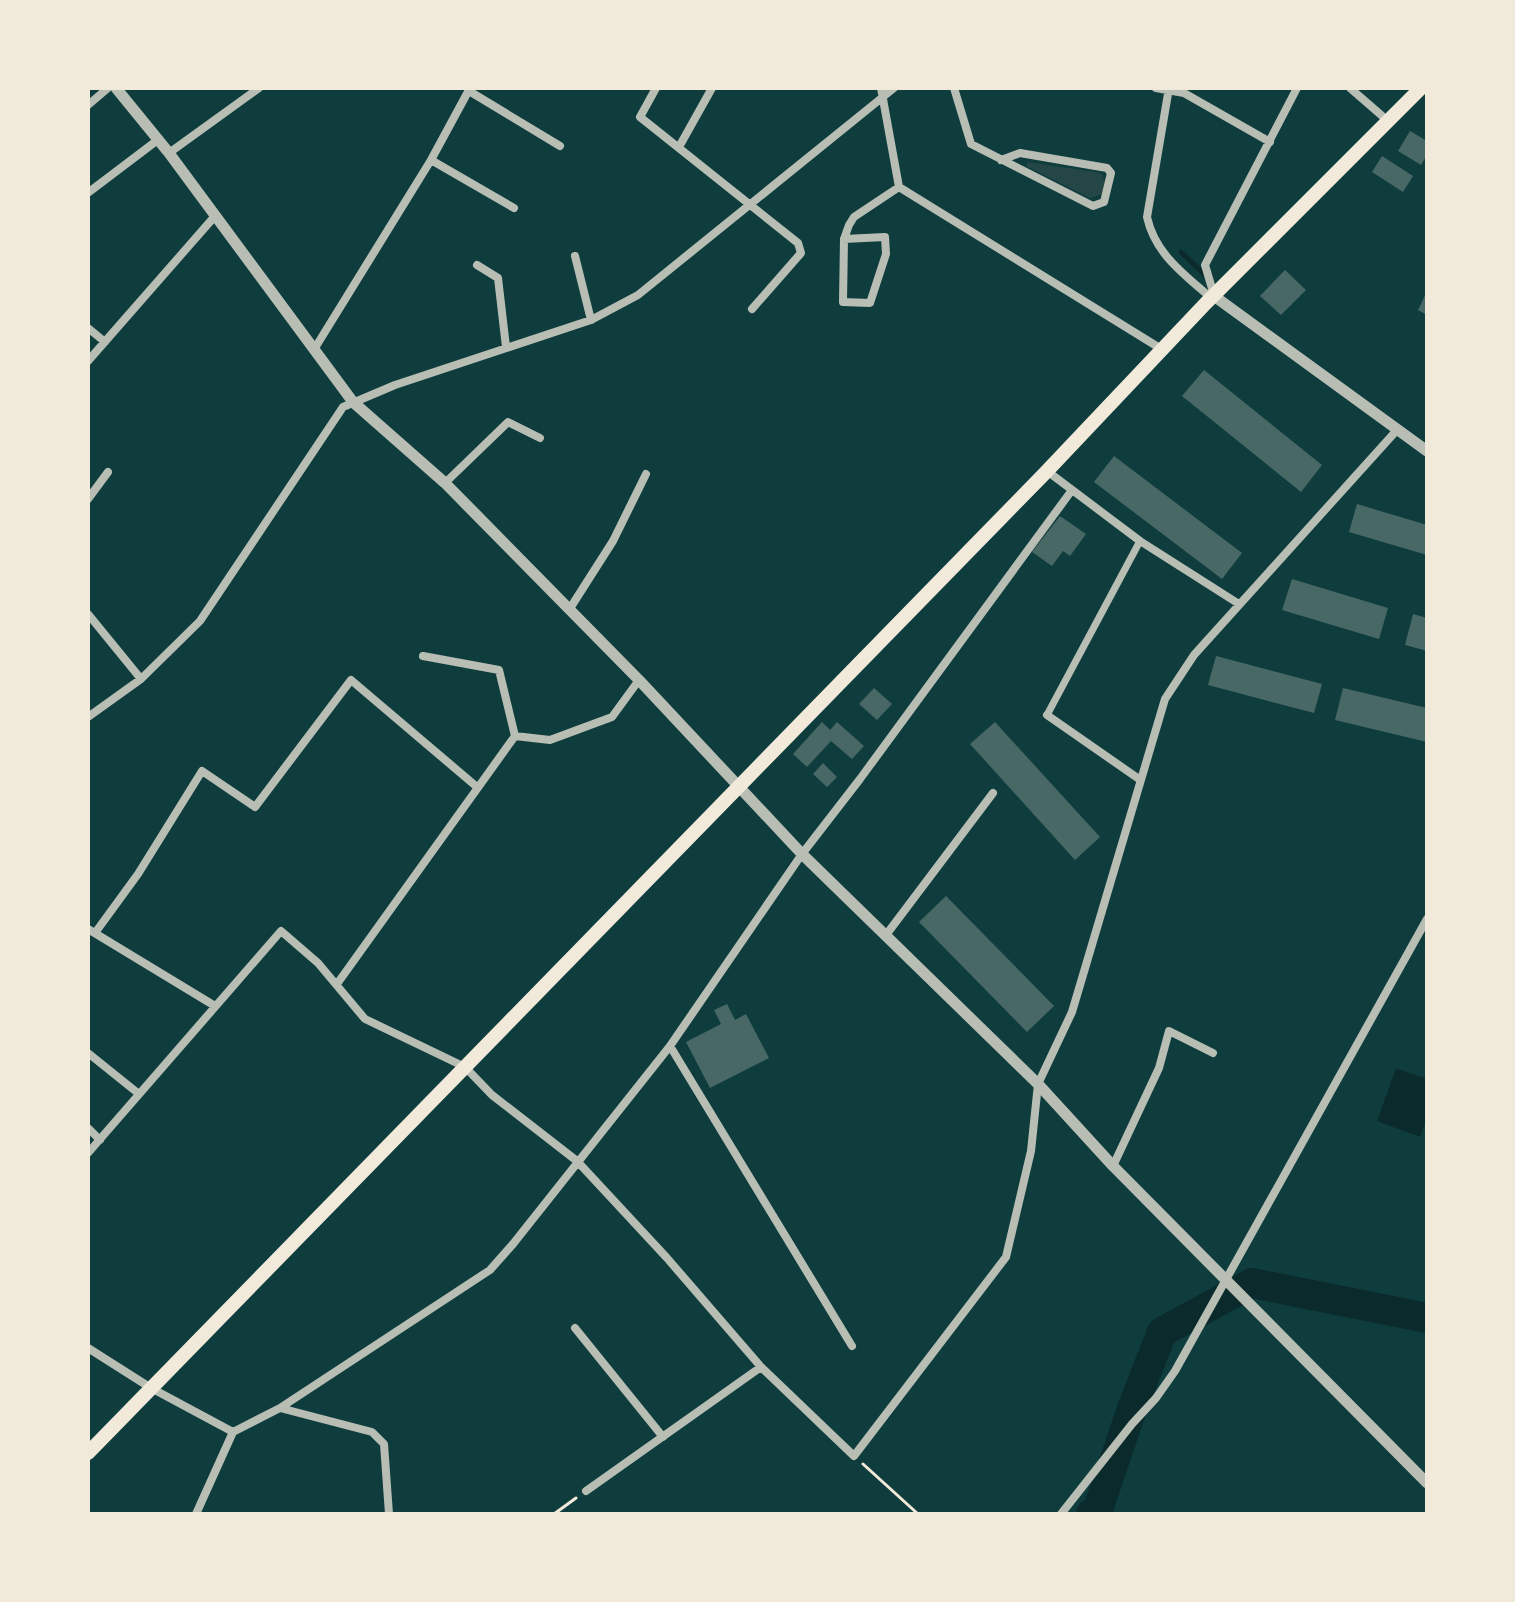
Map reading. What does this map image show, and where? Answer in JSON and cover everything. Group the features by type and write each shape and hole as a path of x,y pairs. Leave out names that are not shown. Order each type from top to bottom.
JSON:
{"main road":[{"path":"88,1453 1213,297 1421,88"}],"street":[{"path":"88,105 108,88"},
{"path":"116,88 159,139 353,402 445,483 639,680 737,788 1038,1084 1113,1166 1427,1483"},
{"path":"169,153 259,88"},
{"path":"656,88 640,117 798,243 801,253 752,309"},
{"path":"679,147 712,88"},
{"path":"881,88 899,187 1163,351"},
{"path":"88,717 141,679 200,621 343,407 506,347 591,320 638,295 894,88"},
{"path":"954,88 971,144 1001,160 1093,206 1104,202 1111,173 1107,168 1020,153 1001,160"},
{"path":"1156,88 1184,93 1270,142"},
{"path":"1213,297 1205,265 1297,88"},
{"path":"1350,88 1389,122"},
{"path":"1169,89 1147,217 1150,234 1160,252 1213,297 1427,451"},
{"path":"315,348 431,160 469,90 560,146"},
{"path":"89,192 159,139"},
{"path":"431,160 514,208"},
{"path":"844,239 885,237 886,254 870,303 843,302 844,239 854,217 899,187"},
{"path":"88,361 215,216"},
{"path":"575,256 591,320"},
{"path":"477,265 498,278 506,347"},
{"path":"88,328 105,342"},
{"path":"445,483 508,422 540,438"},
{"path":"88,1153 281,931 337,984 365,1019 465,1067 492,1095 577,1161 667,1258 761,1367 854,1456 1006,1257 1031,1151 1038,1084 1072,1012 1165,699 1177,678 1239,604 1397,430"},
{"path":"1047,471 1140,541 1239,604"},
{"path":"88,499 108,472"},
{"path":"569,610 613,541 646,474"},
{"path":"196,1514 233,1432 280,1408 490,1270 670,1046 802,854 1072,490"},
{"path":"1139,779 1047,715 1140,541"},
{"path":"88,614 141,679"},
{"path":"423,656 499,670 515,736"},
{"path":"215,1006 91,931 138,874 202,771 255,807 351,680 477,787"},
{"path":"515,736 550,740 612,717 639,680"},
{"path":"337,984 515,736"},
{"path":"886,935 993,793"},
{"path":"1061,1514 1163,1389 1427,919"},
{"path":"1113,1166 1159,1068 1169,1031 1213,1053"},
{"path":"670,1046 852,1346"},
{"path":"88,1053 139,1094"},
{"path":"88,1128 100,1140"},
{"path":"575,1328 663,1437"},
{"path":"88,1348 151,1388 233,1432"},
{"path":"586,1491 761,1367"},
{"path":"280,1408 372,1432 384,1444 389,1514"}],"path":[{"path":"854,1456 918,1514"},
{"path":"554,1514 586,1491"}],"shaded area":[{"path":"1028,162 1101,173 1105,182 1102,194 1090,198 1026,166"},
{"path":"1396,1068 1427,1079 1427,1118 1420,1137 1377,1121"}],"building":[{"path":"1410,131 1427,141 1427,155 1421,165 1398,151"},
{"path":"1382,156 1413,176 1403,192 1372,172"},
{"path":"1285,270 1306,290 1281,315 1260,296"},
{"path":"1427,291 1427,315 1418,310"},
{"path":"1204,370 1322,465 1301,492 1182,396"},
{"path":"1114,456 1242,553 1222,579 1094,482"},
{"path":"1357,504 1427,525 1427,555 1349,532"},
{"path":"1060,516 1086,534 1070,556 1063,551 1052,566 1032,552"},
{"path":"1292,579 1388,608 1379,639 1282,610"},
{"path":"1413,614 1427,618 1427,651 1405,645"},
{"path":"1216,656 1322,684 1314,713 1208,685"},
{"path":"874,688 892,704 877,720 859,704"},
{"path":"1343,688 1427,708 1427,742 1335,720"},
{"path":"822,722 830,730 837,722 864,746 852,759 831,741 807,767 793,754"},
{"path":"995,722 1100,837 1075,860 970,744"},
{"path":"823,763 837,777 827,787 813,774"},
{"path":"946,896 1054,1006 1027,1032 919,922"},
{"path":"727,1004 735,1020 746,1014 769,1058 710,1088 686,1042 721,1024 714,1010"}],"waterway":[{"path":"1181,252 1206,276"},
{"path":"1091,1514 1098,1509 1162,1332 1252,1283 1427,1318"}]}
